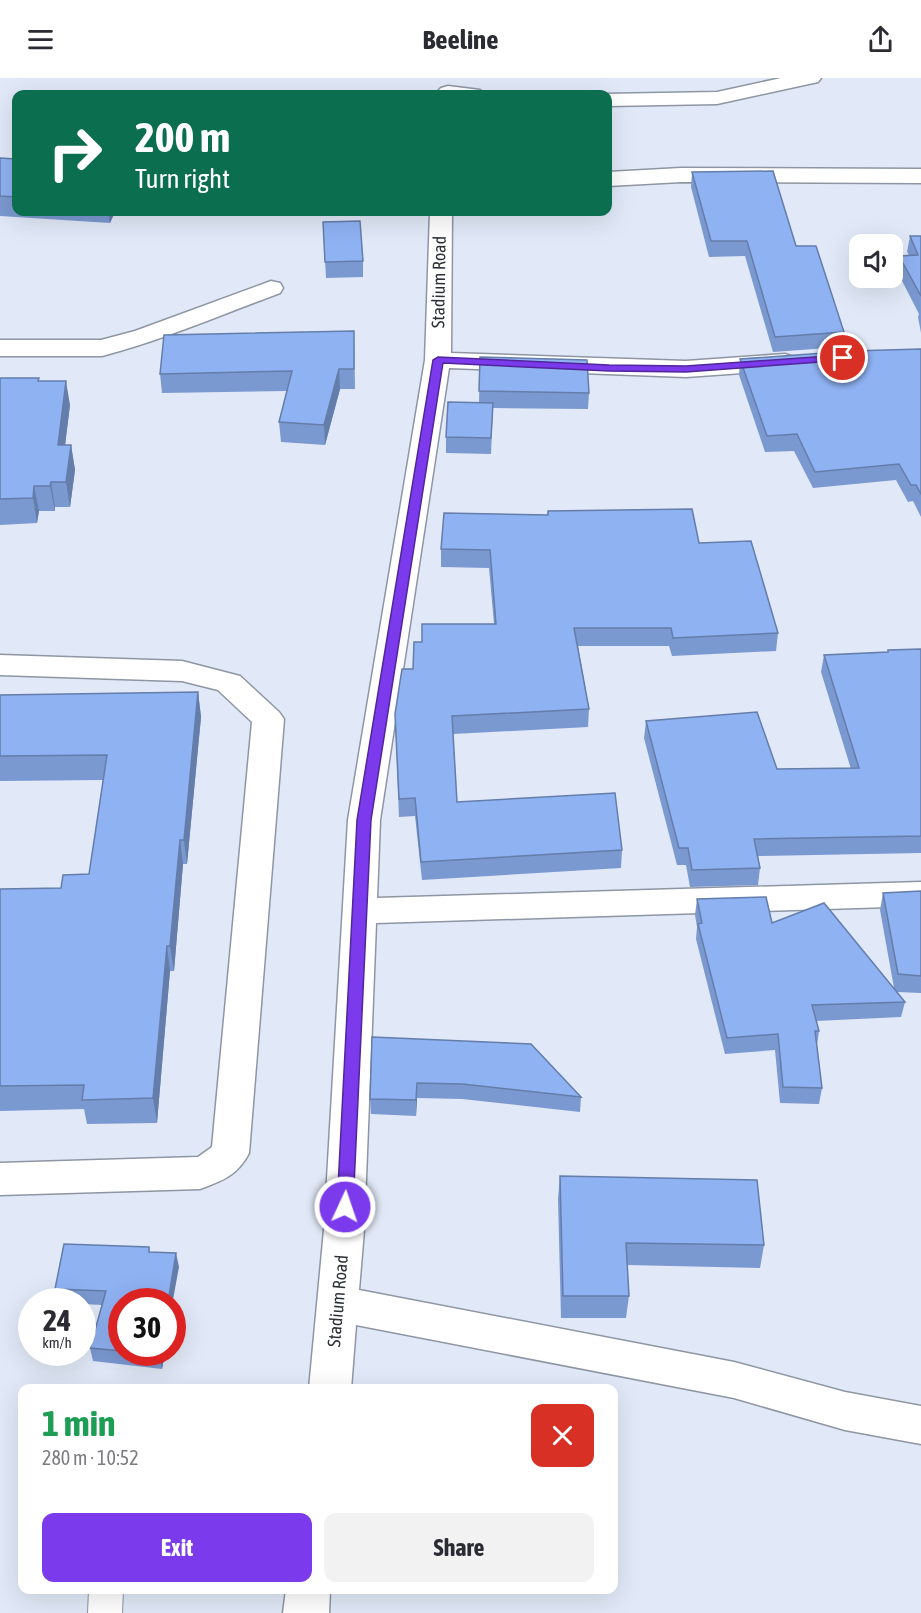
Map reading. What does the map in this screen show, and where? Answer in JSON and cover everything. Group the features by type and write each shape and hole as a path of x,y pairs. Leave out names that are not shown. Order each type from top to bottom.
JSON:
{"street":[{"path":"612,100 717,98 811,78"},
{"path":"612,179 681,175 921,176"},
{"name":"Stadium Road","path":"331,1384 339,1304 364,820 438,360 441,216"},
{"path":"0,348 102,348 144,336 271,288"},
{"path":"438,360 686,369 809,360"},
{"path":"0,665 182,671 230,683 268,719 230,1153 217,1166 200,1173 0,1179"},
{"path":"360,911 921,894"},
{"path":"339,1304 734,1380 845,1412 921,1425"},
{"path":"306,1613 308,1594"}],"lane":[{"path":"105,1613 106,1594"}],"building":[{"path":"0,158 12,159 12,197 0,196"},
{"path":"773,171 796,246 816,246 844,332 775,337 747,241 711,241 692,172"},
{"path":"360,221 363,261 325,262 323,222"},
{"path":"910,236 921,236 921,296 903,263 903,256 918,255"},
{"path":"354,331 354,369 339,369 324,425 279,422 292,371 160,374 164,335"},
{"path":"921,349 921,494 916,485 911,485 899,464 815,472 797,434 767,436 740,359 851,351"},
{"path":"480,357 587,360 589,393 479,391"},
{"path":"0,378 66,381 58,445 71,445 66,482 51,482 50,486 34,486 33,498 0,499"},
{"path":"448,402 493,403 491,438 446,437"},
{"path":"692,509 699,543 751,541 778,633 673,638 671,628 574,628 589,709 452,716 457,802 615,793 622,850 421,862 415,798 399,799 395,714 402,669 413,669 414,642 422,642 422,624 496,624 490,550 441,549 444,513 548,515 548,511"},
{"path":"921,649 921,836 754,839 760,868 692,870 688,848 679,848 646,721 757,712 777,769 859,768 824,655"},
{"path":"198,692 184,840 180,840 170,946 167,946 153,1098 82,1100 84,1085 0,1086 0,889 61,888 63,875 89,874 107,755 0,756 0,695"},
{"path":"921,891 921,976 898,974 883,893"},
{"path":"766,897 772,923 824,903 905,1002 812,1005 819,1031 815,1031 822,1088 783,1087 778,1034 727,1038 698,924 702,923 697,899"},
{"path":"372,1037 531,1044 581,1097 462,1084 417,1083 416,1100 370,1099"},
{"path":"560,1176 757,1180 764,1245 626,1243 629,1296 563,1296"},
{"path":"64,1244 149,1247 149,1252 176,1253 170,1288 108,1288 108,1350 96,1349 96,1327 106,1291 96,1291 96,1288 55,1288"}],"route":[{"path":"345,1207 364,820 438,360 686,369 843,358"}]}
